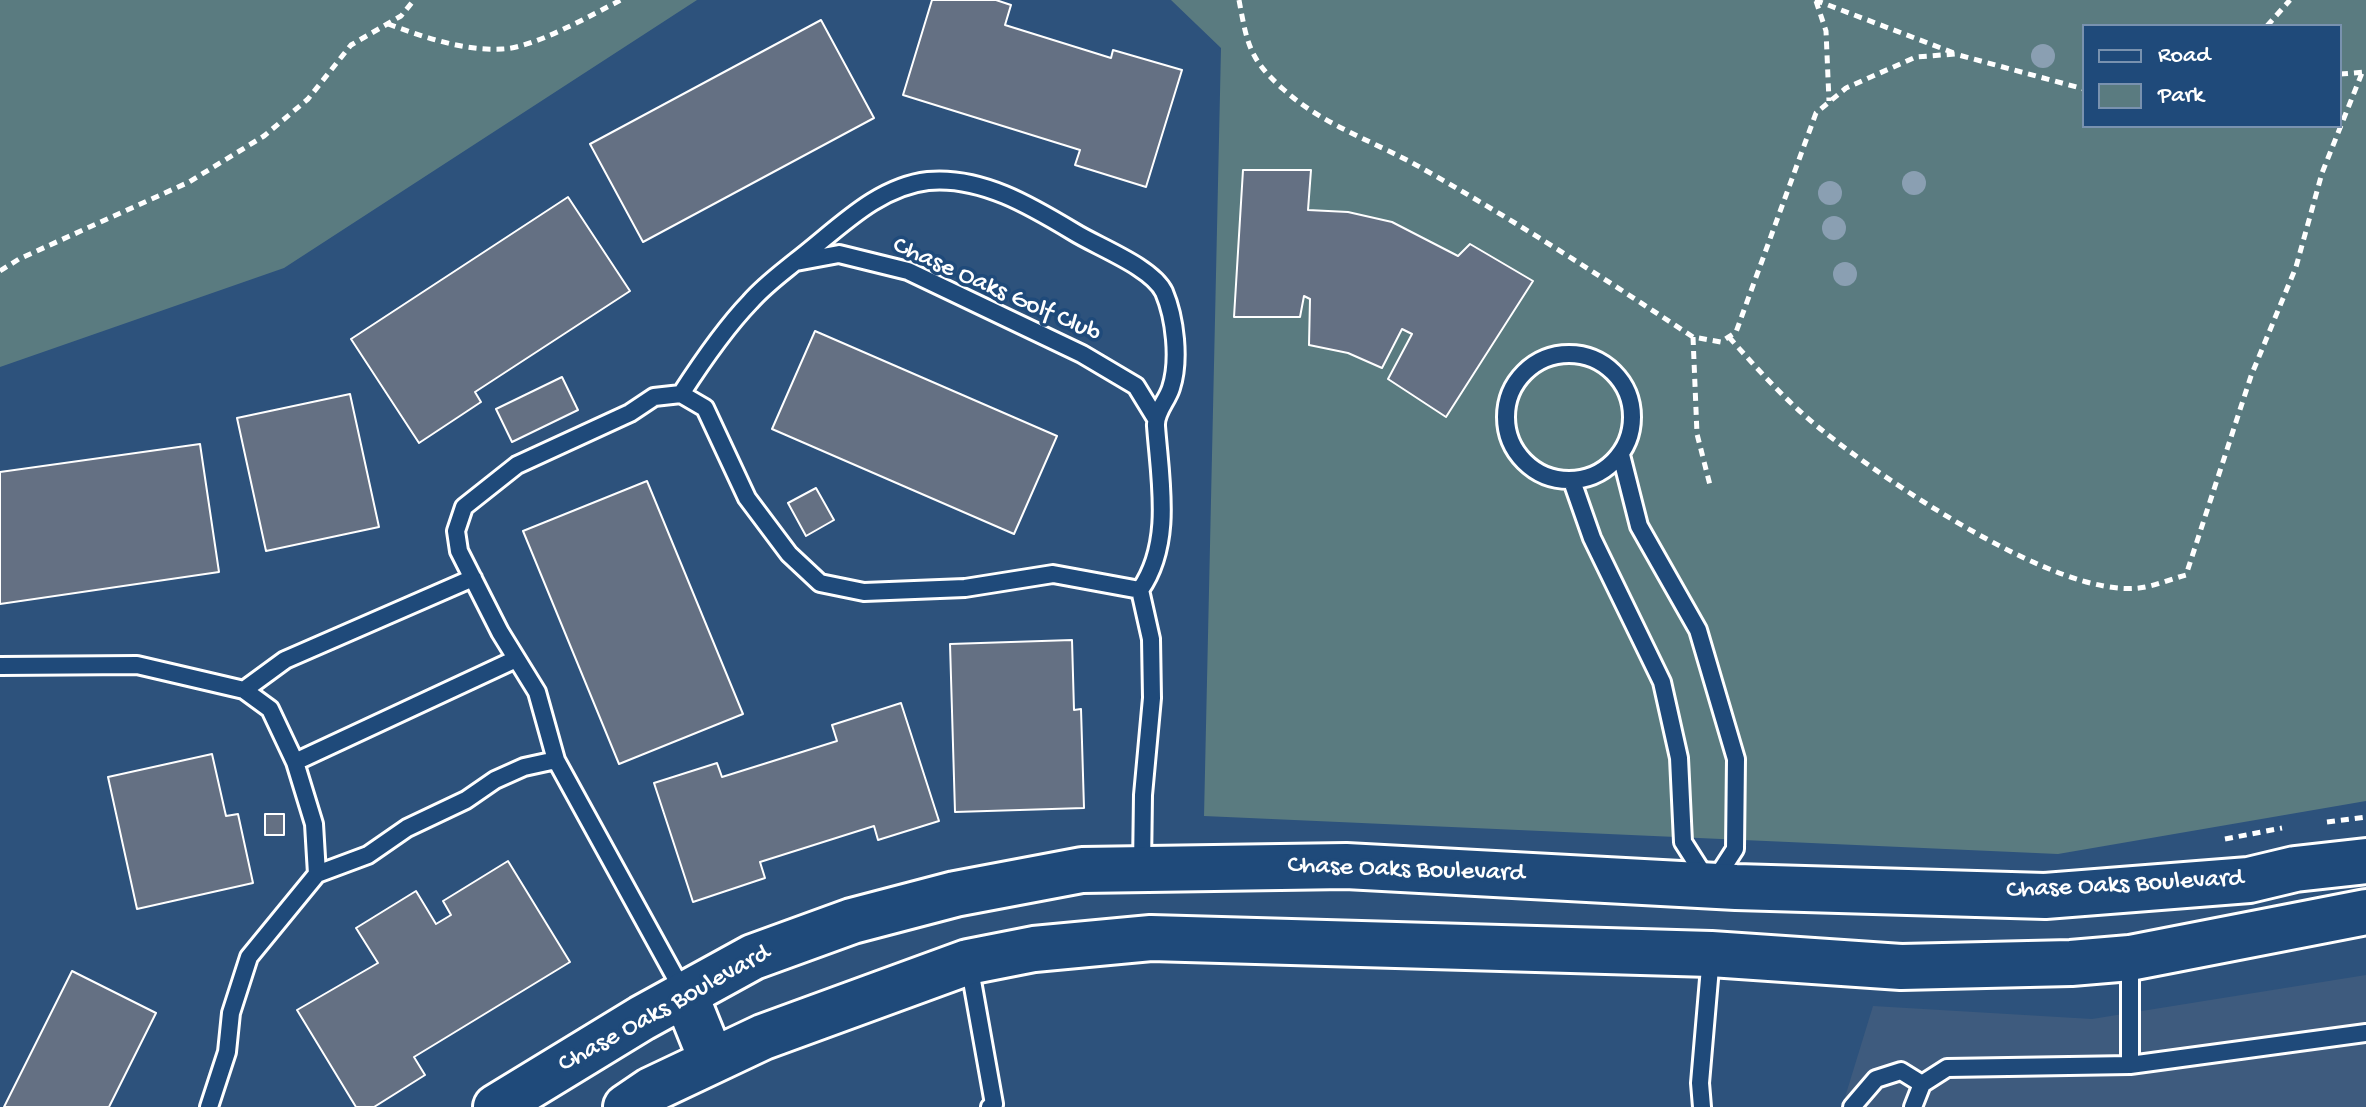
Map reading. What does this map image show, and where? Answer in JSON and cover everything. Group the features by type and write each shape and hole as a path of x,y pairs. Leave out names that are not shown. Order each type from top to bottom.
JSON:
{"street":[{"name":"Chase Oaks Boulevard","path":"496,1107 753,957 852,921 955,894 1082,870 1346,866 1711,886 2045,896 2249,880 2295,869 2366,861"},
{"path":"1711,886 1711,954"},
{"path":"955,894 968,962"},
{"name":"Chase Oaks Boulevard","path":"626,1107 651,1090 777,1032 968,962 1034,949 1151,938 1711,954 1901,967 2071,963 2130,958 2366,912"},
{"path":"685,994 712,1061"}],"lane":[{"name":"Chase Oaks Golf Club","path":"681,394 747,304 772,279 847,218 896,191 927,181 972,184 1030,206 1138,267 1162,289 1172,317 1174,352 1172,385 1155,417"},
{"name":"Chase Oaks Golf Club","path":"796,262 839,254 908,271 1082,354 1136,386 1155,417 1162,510 1155,569 1140,590"},
{"path":"1567,353 1595,359 1618,376 1631,401 1632,429 1621,455 1599,474 1572,481 1549,478 1529,466 1514,449 1506,427 1507,404 1514,385 1528,369 1546,358 1567,353"},
{"path":"685,994 556,760 537,692 516,659 459,551 456,531 464,507 517,465 630,413 654,397 681,394 705,408 747,498 789,554 820,583 864,592 965,588 1053,574 1140,590 1151,639 1152,698 1143,795 1142,867"},
{"path":"1572,481 1592,538 1662,682 1679,758 1683,842 1711,886 1735,849 1736,759 1698,630 1639,526 1621,455"},
{"path":"244,690 285,660 473,578"},
{"path":"295,762 516,659"},
{"path":"0,666 137,665 244,690 270,709 295,762 314,824 317,874"},
{"path":"209,1107 227,1052 231,1013 249,957 317,874 368,855 407,828 466,800 495,780 524,767 556,760"},
{"path":"1702,1107 1700,1083 1711,954"},
{"path":"2130,958 2130,1065"},
{"path":"968,962 994,1106"},
{"path":"1913,1107 1922,1084 1947,1068 2130,1065 2366,1033"},
{"path":"1852,1107 1876,1079 1901,1071 1922,1084"}],"path":[{"path":"0,271 19,259 189,182 264,136 308,99 351,45 401,16 414,0"},
{"path":"388,24 466,47 505,50 562,29 621,0"},
{"path":"1239,0 1248,50 1282,89 1324,121 1416,164 1534,232 1693,337 1721,342 1736,332 1816,113 1846,88 1916,57 1955,54"},
{"path":"1815,0 1955,54 2082,88"},
{"path":"1815,0 1826,31 1828,102"},
{"path":"2269,24 2290,0"},
{"path":"2342,74 2364,72 2342,125"},
{"path":"1729,337 1774,388 1824,432 1989,542 2066,578 2092,583 2138,588 2186,575 2251,376 2296,267 2322,173 2341,128"},
{"path":"1693,337 1697,434 1703,470 1711,489"}],"shaded area":[{"path":"2366,975 2366,1107 1842,1107 1873,1006 2092,1019"}],"green space":[{"path":"0,0 697,0 284,268 0,367"},
{"path":"1171,0 2366,0 2366,801 2058,854 1204,816 1221,48"}],"building":[{"path":"932,0 996,0 1011,5 1005,25 1111,58 1113,50 1182,70 1146,187 1075,165 1080,150 903,95"},
{"path":"821,20 874,118 643,242 590,144"},
{"path":"1243,170 1311,170 1308,210 1348,212 1392,222 1458,256 1470,244 1533,281 1446,417 1388,379 1412,334 1402,329 1382,368 1348,353 1309,345 1310,299 1304,296 1300,317 1234,317"},
{"path":"568,197 630,291 475,392 481,402 419,443 351,339"},
{"path":"815,331 1057,436 1014,534 772,429"},
{"path":"562,377 578,410 512,442 496,409"},
{"path":"350,394 379,527 266,551 237,418"},
{"path":"200,444 219,572 0,604 0,472"},
{"path":"647,481 743,714 619,764 523,531"},
{"path":"816,488 834,520 806,536 788,503"},
{"path":"1072,640 1074,710 1081,709 1084,808 955,812 950,644"},
{"path":"901,703 939,821 878,840 874,826 760,862 765,878 693,902 654,783 717,763 722,777 837,741 832,725"},
{"path":"212,754 226,816 238,814 253,883 137,909 108,777"},
{"path":"265,814 284,814 284,835 265,835"},
{"path":"508,861 570,962 414,1057 425,1075 374,1107 356,1107 297,1010 378,963 356,928 416,891 436,924 451,915 443,901"},
{"path":"72,971 156,1013 109,1107 4,1107"}]}
